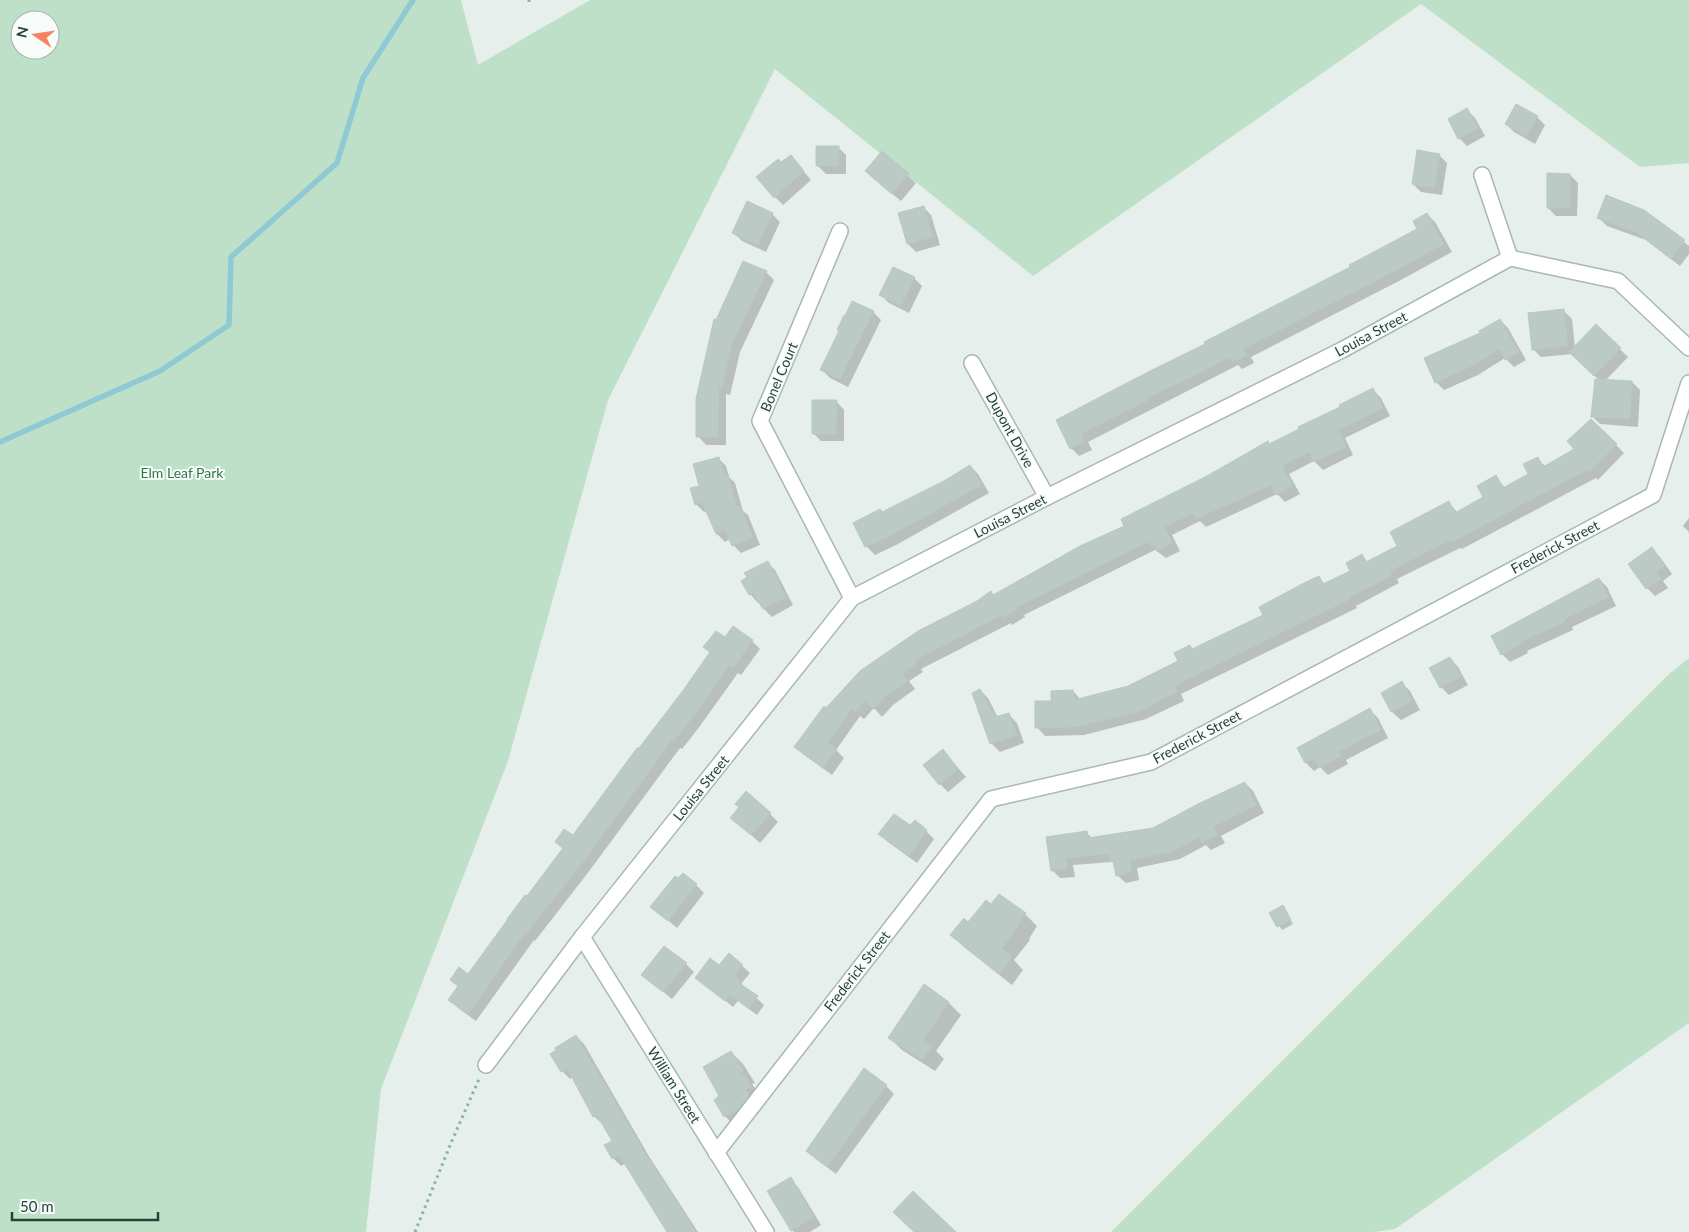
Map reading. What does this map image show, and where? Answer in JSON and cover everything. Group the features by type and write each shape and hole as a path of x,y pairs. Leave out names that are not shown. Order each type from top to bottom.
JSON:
{"street":[{"path":"1482,175 1510,258 1618,281 1689,348"},
{"name":"Bonel Court","path":"840,231 760,421 852,598"},
{"name":"Louisa Street","path":"486,1065 582,937 852,598 1047,497 1342,350 1510,258"},
{"name":"Dupont Drive","path":"972,363 1047,497"},
{"name":"Frederick Street","path":"716,1152 991,799 1151,762 1653,495 1689,382"},
{"name":"William Street","path":"582,937 766,1232"}],"path":[{"path":"415,1232 451,1142 486,1065"}],"green space":[{"name":"Elm Leaf Park","path":"0,0 461,0 478,65 590,0 1689,0 1689,163 1640,167 1421,4 1033,276 775,69 608,400 508,761 381,1089 366,1232 0,1232"},
{"path":"1689,658 1689,1023 1395,1229 1375,1232 1111,1232 1668,675"}],"building":[{"path":"1516,104 1538,116 1526,136 1505,124"},
{"path":"1467,108 1478,128 1458,139 1448,119"},
{"path":"816,146 839,146 839,166 816,166"},
{"path":"1417,150 1440,154 1434,188 1412,184"},
{"path":"882,151 909,174 892,194 865,171"},
{"path":"791,155 804,171 774,198 756,177 778,159 781,162"},
{"path":"1547,173 1570,174 1570,208 1547,208"},
{"path":"1606,195 1644,210 1685,240 1671,259 1636,232 1597,218"},
{"path":"747,201 773,213 758,245 732,233"},
{"path":"924,206 933,237 907,244 898,213"},
{"path":"1427,213 1444,244 1243,349 1247,355 1233,362 1230,357 1147,398 1148,400 1081,434 1085,441 1070,449 1056,420 1350,267 1349,265 1417,229 1413,221"},
{"path":"743,261 767,271 732,343 722,388 719,387 718,437 696,437 696,399 714,319 716,320"},
{"path":"893,267 915,277 901,306 879,295"},
{"path":"852,301 874,311 840,379 820,370"},
{"path":"1564,309 1568,346 1532,350 1528,313"},
{"path":"1500,319 1519,352 1505,360 1499,349 1470,367 1435,383 1424,358 1480,333 1479,331"},
{"path":"1596,324 1621,348 1594,376 1569,352"},
{"path":"1595,379 1632,381 1630,419 1591,417"},
{"path":"1373,388 1383,408 1338,430 1346,447 1314,462 1309,452 1282,466 1293,486 1276,495 1271,485 1196,519 1194,513 1165,527 1172,543 1157,551 1154,545 1151,547 1148,542 1017,607 1018,609 1003,618 1002,615 914,661 916,664 902,673 908,681 885,697 874,709 865,701 855,712 852,709 828,742 837,749 823,768 794,747 824,706 826,708 860,671 918,631 977,601 991,591 993,595 1080,546 1124,526 1121,519 1207,476 1268,441 1269,444 1299,429 1298,427 1340,407 1339,405"},
{"path":"812,400 837,400 836,434 812,434"},
{"path":"1591,419 1617,444 1589,472 1587,470 1452,542 1451,540 1390,571 1392,575 1350,599 1174,686 1177,692 1138,712 1076,727 1035,728 1035,701 1051,701 1051,691 1073,690 1074,700 1128,686 1178,661 1174,653 1190,645 1192,649 1263,615 1259,607 1304,583 1319,576 1323,584 1350,571 1346,563 1362,554 1366,562 1397,546 1390,532 1449,501 1455,513 1483,497 1477,486 1496,475 1503,488 1528,474 1523,464 1538,457 1543,467 1574,449 1567,441"},
{"path":"719,457 724,475 728,474 737,507 740,506 753,537 732,546 725,530 716,534 702,502 695,505 690,488 699,486 693,464"},
{"path":"970,465 982,485 888,537 865,547 853,523 880,509 882,512 944,481"},
{"path":"1652,547 1665,566 1656,572 1661,579 1646,589 1628,564"},
{"path":"768,561 786,597 763,609 753,593 749,595 741,581 747,577 744,573"},
{"path":"1599,578 1609,597 1565,619 1566,621 1520,642 1521,644 1501,655 1491,636"},
{"path":"733,626 753,640 733,668 729,666 689,722 673,742 672,740 583,862 525,933 468,1014 448,1000 458,986 450,980 459,967 468,974 525,895 527,896 563,848 555,842 564,829 573,835 637,748 639,748 682,692 710,652 703,647 716,631 725,637"},
{"path":"1450,657 1461,676 1440,688 1429,668"},
{"path":"1402,681 1412,701 1391,712 1381,693"},
{"path":"980,689 995,717 1009,713 1017,735 990,744 972,693"},
{"path":"1370,708 1381,730 1338,752 1341,756 1319,768 1314,758 1305,763 1297,748"},
{"path":"943,749 958,769 939,785 923,765"},
{"path":"1245,782 1257,805 1213,827 1217,835 1202,843 1199,837 1172,852 1130,860 1132,872 1116,876 1113,861 1110,862 1109,854 1066,858 1067,869 1051,871 1046,837 1087,831 1088,838 1153,828"},
{"path":"746,791 771,813 751,835 730,818 739,807 735,804"},
{"path":"894,814 910,825 915,820 927,830 909,856 878,834"},
{"path":"683,873 697,884 668,921 650,907 675,876 678,878"},
{"path":"999,894 1026,913 1002,948 1012,957 999,974 950,935 964,918 968,922 986,900 991,904"},
{"path":"1283,905 1291,920 1277,927 1269,913"},
{"path":"664,946 687,963 663,992 641,975"},
{"path":"729,953 743,965 734,976 740,981 739,983 758,996 749,1008 730,995 725,1001 695,978 710,958 719,965"},
{"path":"924,984 949,1002 923,1040 932,1046 922,1060 888,1038"},
{"path":"576,1035 642,1148 696,1232 667,1232 619,1155 612,1159 604,1145 612,1141 597,1115 593,1117 567,1068 561,1072 550,1054 556,1050 555,1048"},
{"path":"731,1051 744,1071 741,1072 752,1086 746,1090 749,1095 739,1109 724,1117 714,1100 719,1096 703,1067"},
{"path":"864,1068 887,1085 827,1167 806,1151"},
{"path":"791,1177 814,1217 791,1231 767,1191"},
{"path":"913,1191 956,1232 914,1232 893,1212"}],"waterway":[{"path":"0,442 160,371 229,325 231,257 337,163 363,78 413,0"}]}
